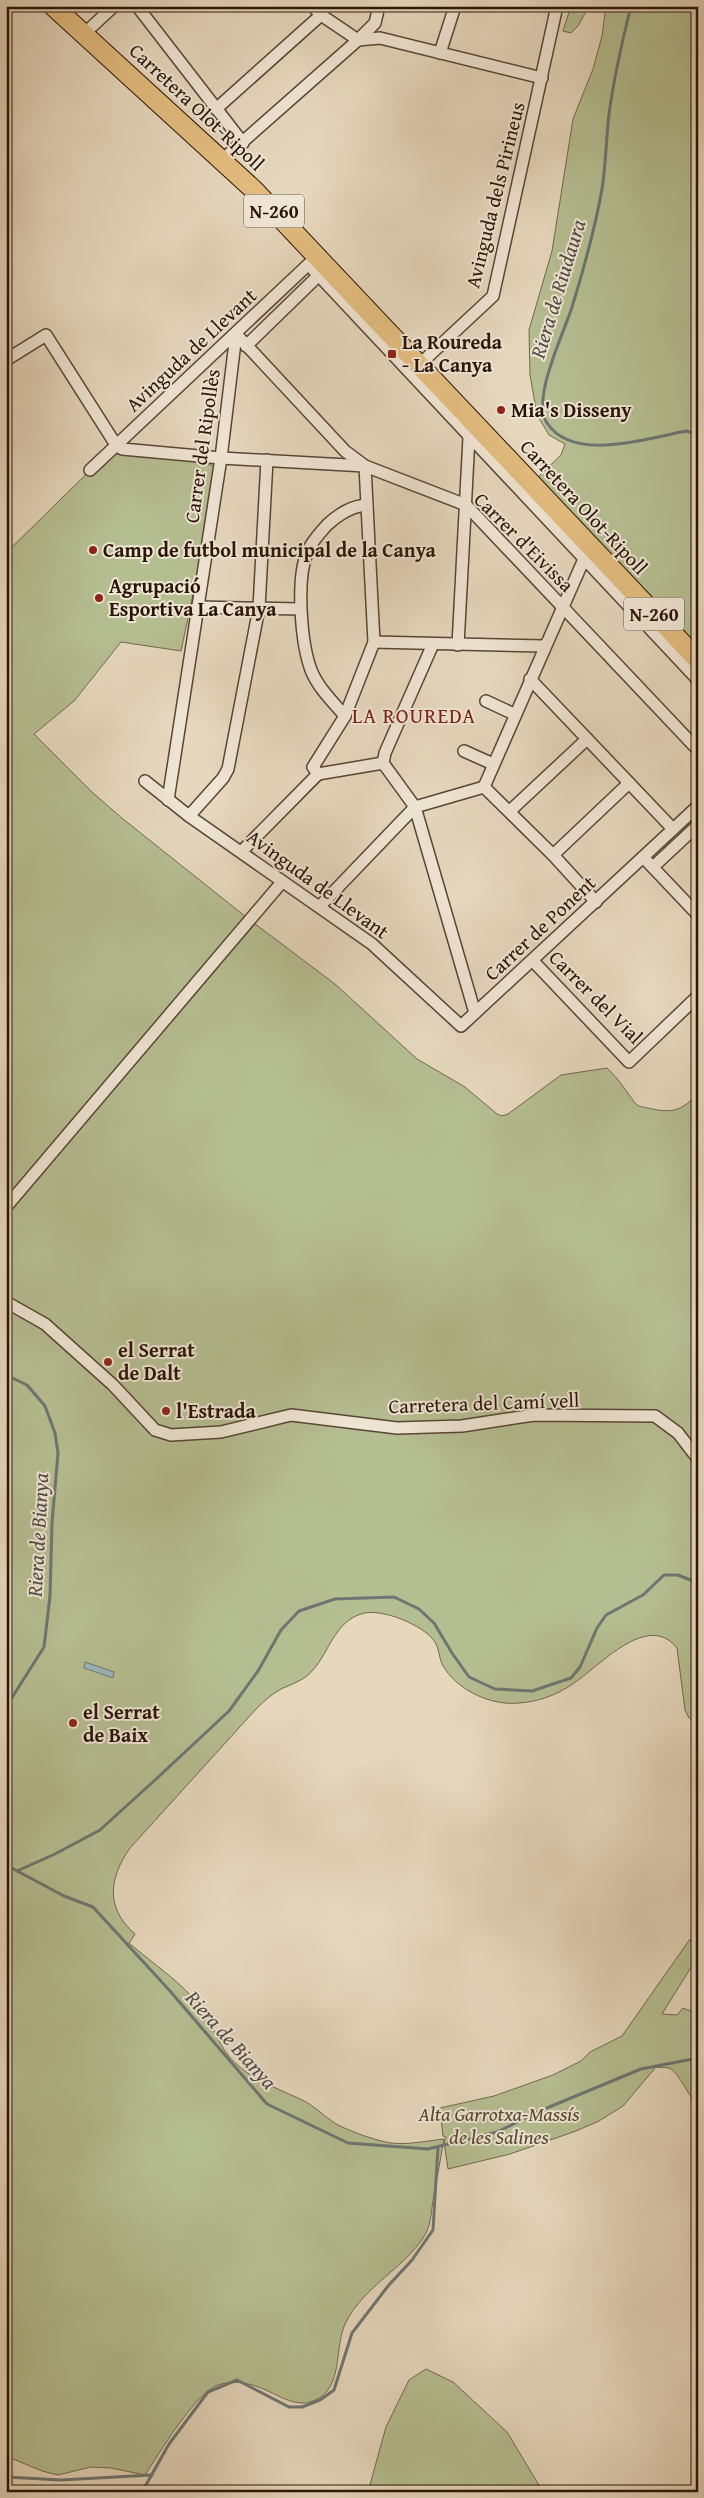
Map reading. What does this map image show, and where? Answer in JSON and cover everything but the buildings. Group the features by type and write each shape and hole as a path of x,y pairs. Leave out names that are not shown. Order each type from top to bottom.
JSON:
{"main road":[{"name":"Carretera Olot-Ripoll","path":"53,6 222,160 313,260 420,365 698,660"}],"street":[{"path":"84,34 114,6"},
{"path":"137,6 243,143"},
{"path":"222,160 358,40 375,23 379,6"},
{"path":"440,53 455,6"},
{"name":"Avinguda dels Pirineus","path":"420,365 493,296 557,6"},
{"path":"216,109 317,10 358,40 380,38 542,78"},
{"path":"313,260 319,275 698,680"},
{"name":"Avinguda de Llevant","path":"90,470 313,260"},
{"name":"Avinguda de Llevant","path":"246,346 319,275"},
{"name":"Carrer d'Eivissa","path":"236,334 345,450 365,466 466,505 698,750"},
{"name":"Carrer del Ripollès","path":"168,800 221,458 236,334"},
{"path":"6,360 46,335 116,445 122,449 221,458 365,466 374,642 345,716 313,768 318,774"},
{"path":"458,646 469,437"},
{"path":"188,816 223,778 228,768 259,608 267,460"},
{"path":"345,716 318,684 310,669 300,609 301,576 307,551 318,535 334,518 355,506 367,505"},
{"path":"484,787 514,714 584,559"},
{"path":"197,607 300,609"},
{"path":"374,642 458,646 544,646"},
{"path":"433,644 385,753 383,763 415,807 475,1013"},
{"path":"530,679 673,829"},
{"path":"486,701 514,714"},
{"path":"510,811 587,739"},
{"path":"464,751 493,764"},
{"path":"242,852 318,774 383,763"},
{"name":"Avinguda de Llevant","path":"145,781 188,816 372,944 461,1026"},
{"path":"552,855 629,783"},
{"path":"484,787 510,811 596,902"},
{"path":"320,906 415,807 484,787"},
{"name":"Carrer de Ponent","path":"461,1026 698,806"},
{"path":"653,867 698,825"},
{"path":"643,858 698,915"},
{"path":"6,1207 282,882"},
{"name":"Carrer del Vial","path":"533,961 629,1062 698,996"},
{"name":"Carretera del Camí vell","path":"6,1302 44,1324 113,1385 155,1430 171,1435 221,1432 291,1415 396,1428 462,1426 534,1415 655,1416 678,1433 698,1459"}],"green space":[{"path":"571,6 589,6 578,26 571,33 563,31"},
{"path":"601,6 698,6 698,673 535,480 561,455 565,444 549,435 537,415 530,375 529,330 552,251 573,119 593,69 602,36 605,13"},
{"path":"116,445 220,467 181,651 121,642 74,701 34,734 93,793 123,819 246,917 335,984 417,1059 465,1087 497,1114 502,1116 508,1114 561,1075 607,1068 635,1103 641,1107 662,1111 674,1110 692,1100 698,1093 698,1639 695,1646 698,1659 698,1726 689,1718 685,1710 677,1648 665,1638 651,1636 636,1639 621,1647 568,1687 557,1693 532,1701 508,1703 486,1699 465,1689 448,1673 442,1664 435,1642 421,1629 390,1615 369,1612 352,1618 339,1630 319,1663 310,1673 278,1691 257,1708 130,1848 118,1870 113,1893 119,1914 125,1924 135,1934 129,1943 175,1981 200,2006 224,2049 236,2064 264,2083 306,2102 336,2124 358,2134 391,2143 444,2139 430,2220 425,2235 406,2258 373,2288 354,2309 342,2332 334,2377 330,2387 323,2395 313,2401 302,2403 291,2401 245,2383 231,2382 218,2385 209,2390 189,2411 145,2475 111,2468 91,2467 58,2475 42,2471 6,2456 6,553"},
{"name":"Alta Garrotxa-Massís de les Salines","path":"690,1939 698,1950 698,1956 662,2014 677,2015 683,2008 698,2014 698,2106 672,2070 656,2067 623,2106 599,2121 510,2154 448,2169 444,2142 446,2137 443,2136 440,2108 494,2096 553,2075 581,2061 590,2052 622,2036"},
{"path":"426,2369 453,2382 507,2432 543,2492 368,2492 386,2427 409,2380"}],"water":[{"path":"85,1662 114,1672 113,1678 84,1668"}],"waterway":[{"name":"Riera de Riudaura","path":"631,6 611,100 602,189 596,219 572,307 550,366 543,398 543,412 547,423 559,435 574,442 592,445 612,445 686,431 698,434"},
{"name":"Riera de Bianya","path":"6,1375 27,1385 45,1406 55,1433 58,1453 52,1523 50,1596 44,1647 6,1707"},
{"name":"Riera de Riudaura","path":"17,1871 55,1854 100,1830 155,1780 229,1711 258,1671 281,1630 299,1611 335,1599 394,1597 419,1609 434,1623 469,1677 495,1689 532,1691 571,1678 580,1667 597,1628 606,1615 643,1595 664,1575 678,1575 698,1583"},
{"name":"Riera de Bianya","path":"6,1865 64,1896 93,1907 170,1991 267,2104 348,2143 428,2149 497,2132 542,2110 641,2069 693,2059 698,2061"},
{"path":"142,2492 169,2444 208,2392 237,2380 289,2407 302,2407 320,2400 334,2390 352,2333 388,2286 412,2260 433,2230 438,2147"},
{"path":"6,2477 61,2480 152,2475"}],"place":[{"name":"La Roureda - La Canya","path":"392,354"},
{"name":"Mia's Disseny","path":"501,410"},
{"name":"Camp de futbol municipal de la Canya","path":"93,550"},
{"name":"Agrupació Esportiva La Canya","path":"99,598"},
{"name":"el Serrat de Dalt","path":"108,1362"},
{"name":"l'Estrada","path":"166,1411"},
{"name":"el Serrat de Baix","path":"73,1723"}],"district":[{"name":"LA ROUREDA","path":"414,716"}]}
